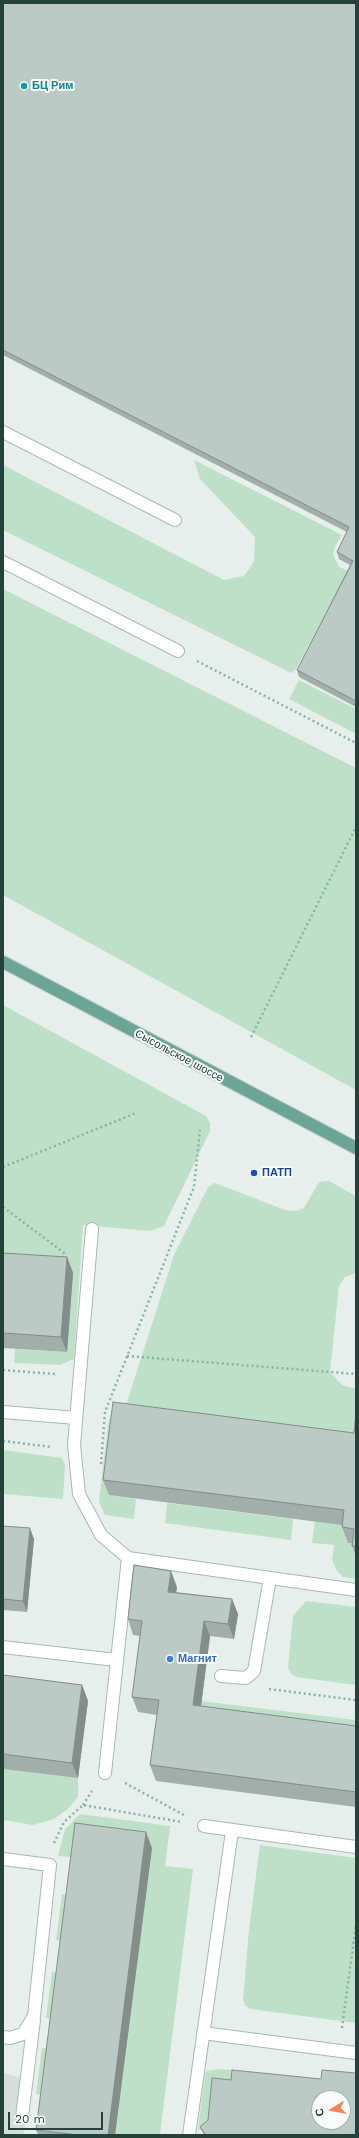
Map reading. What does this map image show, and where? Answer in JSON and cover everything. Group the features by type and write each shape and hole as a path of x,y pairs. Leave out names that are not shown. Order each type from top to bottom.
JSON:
{"main road":[{"name":"Сысольское шоссе","path":"3,962 356,1148"}],"street":[{"path":"3,432 175,520"},
{"path":"3,562 178,651"},
{"path":"92,1229 74,1449 78,1494 100,1535 128,1558 356,1590"},
{"path":"3,1412 76,1418"},
{"path":"105,1773 128,1558"},
{"path":"220,1676 246,1678 254,1671 258,1656 270,1578"},
{"path":"3,1647 116,1660"},
{"path":"204,1826 356,1847"},
{"path":"189,2135 232,1831"},
{"path":"3,1859 50,1865 22,2117"},
{"path":"3,2037 10,2038 23,2034 34,2016"},
{"path":"203,2033 356,2053"}],"path":[{"path":"178,651 356,744"},
{"path":"251,1037 356,828"},
{"path":"3,1167 136,1113"},
{"path":"101,1465 105,1412 194,1187 200,1130"},
{"path":"3,1207 89,1272"},
{"path":"127,1356 356,1374"},
{"path":"3,1370 80,1376"},
{"path":"3,1441 74,1449"},
{"path":"254,1671 260,1688 356,1700"},
{"path":"105,1773 204,1826"},
{"path":"50,1865 54,1842 64,1822 83,1806 204,1826"},
{"path":"338,2051 356,1924"}],"shaded area":[{"path":"3,2073 19,2077 28,2088 30,2106 23,2135 3,2135"}],"green space":[{"path":"194,460 342,535 335,546 333,554 339,567 356,574 338,591 296,669 291,673 3,530 3,465 224,580 244,576 254,562 255,537 200,479"},
{"path":"3,589 356,768 356,1090 3,895"},
{"path":"299,680 356,709 356,734 289,699"},
{"path":"3,1005 206,1116 210,1123 210,1131 164,1226 150,1231 83,1225 74,1359 60,1365 14,1363 15,1349 67,1352 3,1268"},
{"path":"329,1181 356,1196 356,1273 345,1277 339,1286 330,1372 342,1385 356,1389 356,1448 109,1495 136,1499 134,1519 105,1515 99,1502 108,1423 112,1412 127,1402 174,1255 208,1187 215,1183 285,1210 296,1211 304,1208 319,1182"},
{"path":"3,1450 62,1458 65,1465 63,1499 3,1494"},
{"path":"167,1503 293,1519 291,1540 165,1523"},
{"path":"315,1521 350,1526 356,1544 356,1579 343,1577 337,1571 332,1560 334,1545 312,1543"},
{"path":"306,1601 356,1607 356,1685 296,1677 291,1674 288,1667 293,1616"},
{"path":"201,1701 356,1720 356,1741 199,1721"},
{"path":"3,1769 78,1778 78,1797 69,1808 54,1819 33,1825 3,1820"},
{"path":"80,1814 170,1826 165,1866 193,1869 160,2135 115,2135 78,1858 58,1856 65,1829"},
{"path":"260,1845 356,1858 356,2023 250,2009 245,2005 243,2000 249,1929"},
{"path":"62,1894 72,1896 66,1942 56,1940"},
{"path":"52,1972 62,1973 57,2019 46,2018"},
{"path":"42,2048 53,2049 47,2095 36,2094"},
{"path":"220,2069 338,2081 316,2090 311,2090 311,2092 214,2132 198,2130 205,2074 207,2071"}],"building":[{"path":"3,3 356,3 356,701 297,670 353,561 337,552 349,527 3,350"},
{"path":"3,1253 67,1257 61,1337 3,1333"},
{"path":"113,1402 354,1433 356,1414 356,1546 352,1546 354,1529 342,1527 344,1510 103,1480"},
{"path":"3,1526 30,1528 23,1601 3,1599"},
{"path":"134,1565 171,1571 168,1592 232,1599 228,1624 204,1621 193,1705 356,1726 356,1792 150,1765 159,1700 132,1697 142,1621 128,1619"},
{"path":"3,1675 82,1685 72,1763 3,1754"},
{"path":"75,1823 146,1832 108,2135 79,2135 36,2130"},
{"path":"232,2070 321,2079 322,2070 356,2073 356,2135 206,2135 200,2127 208,2120 212,2078 231,2080"}],"place":[{"name":"БЦ Рим","path":"24,86"},
{"name":"ПАТП","path":"254,1173"},
{"name":"Магнит","path":"170,1659"}]}
